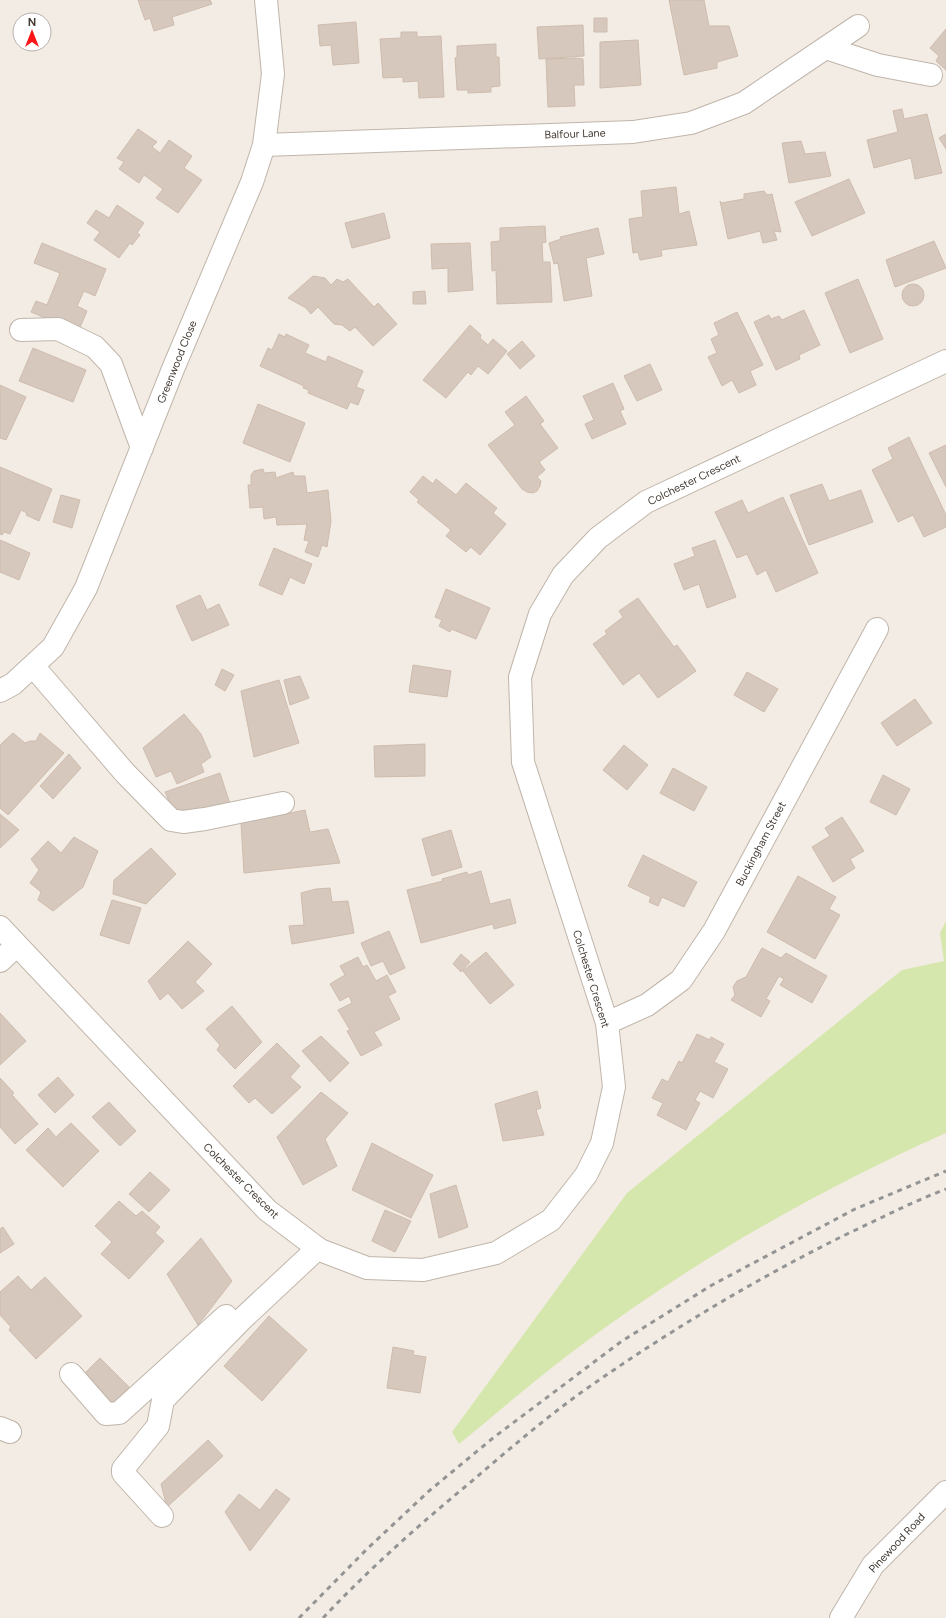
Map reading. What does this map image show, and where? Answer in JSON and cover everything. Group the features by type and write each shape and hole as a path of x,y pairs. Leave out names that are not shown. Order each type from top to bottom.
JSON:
{"street":[{"name":"Greenwood Close","path":"0,691 13,684 53,647 86,588 252,182 264,145 273,74 266,0"},
{"name":"Balfour Lane","path":"264,145 633,132 690,123 744,103 858,26"},
{"path":"826,48 878,65 931,75"},
{"path":"21,330 58,329 95,347 111,364 142,448"},
{"name":"Colchester Crescent","path":"0,927 267,1210 313,1245 367,1268 423,1270 496,1253 551,1220 586,1176 602,1143 614,1087 607,1023 523,762 520,677 540,614 563,575 598,538 646,502 946,361"},
{"name":"Buckingham Street","path":"607,1023 647,1005 681,980 698,956 714,931 877,629"},
{"path":"33,666 125,773 171,820 183,822 205,819 283,803"},
{"path":"0,961 17,945"},
{"path":"71,1374 106,1414 119,1413 313,1245"},
{"path":"162,1516 123,1473 123,1470 158,1426 163,1400 313,1245"},
{"name":"Pinewood Road","path":"841,1618 874,1565 946,1492"}],"green space":[{"path":"946,921 946,1133 849,1179 755,1230 709,1258 619,1317 576,1349 459,1444 452,1432 627,1193 902,970 944,961 940,933"}],"building":[{"path":"138,0 210,0 212,4 172,17 174,25 154,31 150,18 145,20"},
{"path":"669,0 704,0 709,26 729,26 738,56 717,62 717,68 684,75"},
{"path":"594,18 607,18 607,32 594,32"},
{"path":"356,22 359,63 333,65 331,45 320,46 318,25"},
{"path":"583,25 584,56 539,59 537,27"},
{"path":"946,29 946,70 936,61 939,56 930,48"},
{"path":"401,32 417,32 417,37 441,36 444,97 419,98 418,81 403,82 403,77 383,78 380,39 401,38"},
{"path":"638,40 641,85 600,88 600,42"},
{"path":"496,44 496,57 499,57 500,86 491,87 491,92 468,93 468,90 457,90 455,58 457,57 457,46"},
{"path":"546,59 583,59 584,85 574,85 575,106 548,107"},
{"path":"902,109 904,119 927,114 942,173 915,179 911,158 874,168 867,140 898,132 893,111"},
{"path":"138,129 157,142 152,147 160,153 169,140 192,156 184,168 202,180 178,213 156,198 163,189 144,175 139,183 119,169 124,162 117,158"},
{"path":"946,134 946,149 939,138"},
{"path":"801,141 805,154 825,152 831,176 789,183 782,143"},
{"path":"849,179 865,213 812,236 795,202"},
{"path":"676,187 679,214 689,211 697,245 661,250 662,256 640,260 638,252 633,253 629,219 643,217 641,191"},
{"path":"764,191 767,195 772,194 781,232 774,231 777,240 763,243 760,231 728,239 720,201 721,203 744,199 744,194"},
{"path":"117,205 144,223 137,233 140,235 132,245 130,243 119,258 94,240 100,232 87,223 96,210 109,218"},
{"path":"384,213 390,238 352,248 345,223"},
{"path":"545,226 546,242 542,243 543,262 550,262 552,302 497,304 496,270 492,271 491,242 500,241 500,228"},
{"path":"598,228 604,254 586,258 592,296 564,301 558,263 554,264 549,243 561,239 560,237"},
{"path":"934,241 946,268 895,287 886,260"},
{"path":"42,243 106,269 95,296 84,291 77,306 87,311 78,332 31,312 36,301 47,305 60,273 34,263"},
{"path":"470,243 473,290 448,292 448,268 432,269 431,244"},
{"path":"313,276 325,278 331,285 337,279 343,282 348,279 374,307 378,303 397,324 373,346 355,327 350,331 342,325 334,324 318,307 311,314 306,308 288,298"},
{"path":"858,279 883,339 850,353 825,293"},
{"path":"913,284 921,287 924,295 921,303 913,306 905,303 902,295 905,287"},
{"path":"425,291 426,304 413,304 413,292"},
{"path":"804,310 820,345 799,355 800,359 776,370 754,322 769,315 771,319 779,316 782,320"},
{"path":"737,312 763,365 750,371 756,385 739,393 732,380 722,386 708,357 717,353 711,339 719,335 714,323"},
{"path":"470,325 481,335 480,338 488,345 493,339 507,351 488,374 478,366 471,375 468,372 446,398 423,380"},
{"path":"279,334 285,337 286,334 309,345 305,353 326,362 328,356 363,371 356,387 364,390 358,405 350,402 347,409 308,393 309,390 303,388 304,386 260,366 268,348 272,350"},
{"path":"522,341 535,356 520,369 507,354"},
{"path":"33,348 86,370 73,402 19,381"},
{"path":"650,364 662,390 637,401 624,376"},
{"path":"613,383 624,409 620,411 626,424 592,439 585,424 594,420 583,396"},
{"path":"0,385 26,397 6,440 0,438"},
{"path":"526,396 544,421 540,424 558,448 539,462 545,470 537,477 541,481 540,486 537,491 533,493 522,489 488,445 515,425 505,412"},
{"path":"258,404 305,423 290,462 243,443"},
{"path":"909,437 946,515 946,527 924,537 913,515 898,522 872,470 893,459 888,448"},
{"path":"946,445 946,487 929,453"},
{"path":"0,467 52,489 39,521 26,515 27,513 21,510 10,534 4,532 2,535 0,534"},
{"path":"263,469 264,473 275,472 276,478 293,472 294,476 305,476 307,493 328,490 331,521 327,547 322,545 318,557 305,552 309,541 304,540 307,524 277,525 276,517 264,519 263,507 250,508 248,485 251,485 251,475 254,471"},
{"path":"423,476 433,484 436,479 456,495 466,483 497,508 493,513 506,524 480,555 471,547 466,552 446,536 451,530 417,502 419,500 410,492"},
{"path":"822,484 829,501 861,490 873,522 809,545 790,495"},
{"path":"61,495 80,500 72,528 53,522"},
{"path":"783,497 818,573 776,592 766,570 757,575 747,554 737,558 715,512 742,500 748,513"},
{"path":"0,540 30,553 19,580 0,572"},
{"path":"715,540 736,597 707,608 699,584 684,590 674,564 695,556 692,548"},
{"path":"274,548 312,564 304,584 290,577 282,595 259,585"},
{"path":"446,589 490,608 476,639 451,629 450,632 439,626 442,620 435,617"},
{"path":"200,595 207,610 219,604 229,625 192,641 176,606"},
{"path":"638,598 674,647 677,645 696,671 658,698 639,673 623,685 593,644 607,634 605,631 623,617 619,611"},
{"path":"413,665 451,671 447,697 409,692"},
{"path":"222,669 234,675 225,691 215,685"},
{"path":"747,672 778,689 764,712 734,695"},
{"path":"300,676 309,698 290,705 284,680"},
{"path":"279,680 299,743 254,757 241,691"},
{"path":"915,699 932,723 897,746 881,723"},
{"path":"184,714 201,734 211,757 201,764 204,772 177,784 171,771 156,777 143,748"},
{"path":"13,733 25,743 36,741 40,733 64,753 8,815 0,808 0,745"},
{"path":"425,744 425,776 375,777 374,746"},
{"path":"624,745 648,765 627,790 603,770"},
{"path":"69,754 81,768 53,799 40,786"},
{"path":"673,768 707,787 694,811 660,793"},
{"path":"220,773 230,804 176,816 165,792"},
{"path":"883,775 910,789 896,815 870,802"},
{"path":"305,810 310,832 328,829 340,863 244,873 241,823"},
{"path":"0,814 19,830 0,848"},
{"path":"842,817 864,851 850,859 855,868 833,882 812,847 830,836 825,828"},
{"path":"451,830 462,867 432,876 422,839"},
{"path":"74,837 98,851 83,887 53,911 38,900 41,892 30,883 39,870 31,859 48,841 61,853"},
{"path":"151,848 176,874 146,904 113,894 114,880"},
{"path":"643,855 697,882 684,907 662,897 658,906 649,902 651,897 628,886"},
{"path":"481,871 490,904 510,899 516,923 494,929 493,924 421,943 407,890 443,881 442,879 467,872 468,875"},
{"path":"798,876 836,897 829,909 840,915 815,959 767,932"},
{"path":"330,888 332,902 348,901 354,933 292,944 289,926 304,925 301,893 316,889"},
{"path":"112,900 141,908 129,944 100,935"},
{"path":"389,931 405,968 390,975 383,961 371,966 361,943"},
{"path":"188,941 212,964 195,982 204,991 182,1009 168,993 160,1000 148,981"},
{"path":"762,948 781,958 786,953 827,976 812,1003 780,985 784,979 779,976 766,999 770,1001 761,1017 731,1000 735,995 733,987 737,981 746,977"},
{"path":"486,952 514,985 490,1004 463,971"},
{"path":"461,954 470,962 461,972 453,964"},
{"path":"358,957 363,967 367,965 376,981 387,975 396,992 388,996 400,1019 374,1032 382,1045 361,1056 347,1031 350,1030 338,1010 352,1003 349,996 340,1001 330,984 345,975 340,966"},
{"path":"232,1006 262,1042 235,1069 217,1050 220,1045 206,1029"},
{"path":"0,1013 26,1041 0,1065"},
{"path":"697,1034 710,1040 711,1037 724,1044 714,1062 728,1069 713,1098 700,1091 695,1100 700,1103 686,1130 657,1115 663,1103 652,1098 662,1079 668,1082 679,1061 682,1063"},
{"path":"321,1036 349,1063 330,1082 302,1051"},
{"path":"277,1043 300,1066 290,1077 301,1087 272,1114 255,1098 249,1103 233,1086"},
{"path":"58,1077 74,1095 55,1113 38,1095"},
{"path":"0,1078 14,1093 12,1095 38,1124 15,1144 0,1127"},
{"path":"537,1091 541,1108 536,1110 544,1135 503,1141 495,1104"},
{"path":"321,1092 348,1113 325,1139 337,1166 303,1185 277,1137"},
{"path":"109,1102 136,1131 120,1146 92,1117"},
{"path":"71,1123 99,1151 63,1187 26,1150 48,1128 56,1137"},
{"path":"372,1143 433,1175 411,1218 352,1190"},
{"path":"150,1172 170,1190 149,1212 129,1194"},
{"path":"456,1185 468,1227 439,1238 430,1194"},
{"path":"119,1201 136,1216 142,1211 160,1227 155,1233 164,1241 129,1279 101,1254 112,1242 95,1226"},
{"path":"385,1210 411,1221 395,1252 372,1241"},
{"path":"3,1227 14,1244 0,1253 0,1229"},
{"path":"201,1238 232,1281 198,1325 167,1274"},
{"path":"18,1276 31,1290 45,1277 82,1316 36,1359 9,1330 11,1327 0,1315 0,1292"},
{"path":"269,1316 307,1350 262,1401 224,1366"},
{"path":"393,1347 414,1351 413,1355 426,1357 420,1393 387,1388"},
{"path":"100,1358 129,1387 109,1407 80,1378"},
{"path":"208,1440 223,1456 167,1507 161,1484"},
{"path":"276,1489 290,1499 250,1551 225,1512 239,1494 260,1510"}],"railway":[{"path":"299,1618 367,1549 429,1491 493,1438 622,1341 712,1285 855,1209 946,1171"},
{"path":"323,1618 395,1547 511,1447 579,1394 676,1329 776,1271 845,1235 946,1189"}]}
